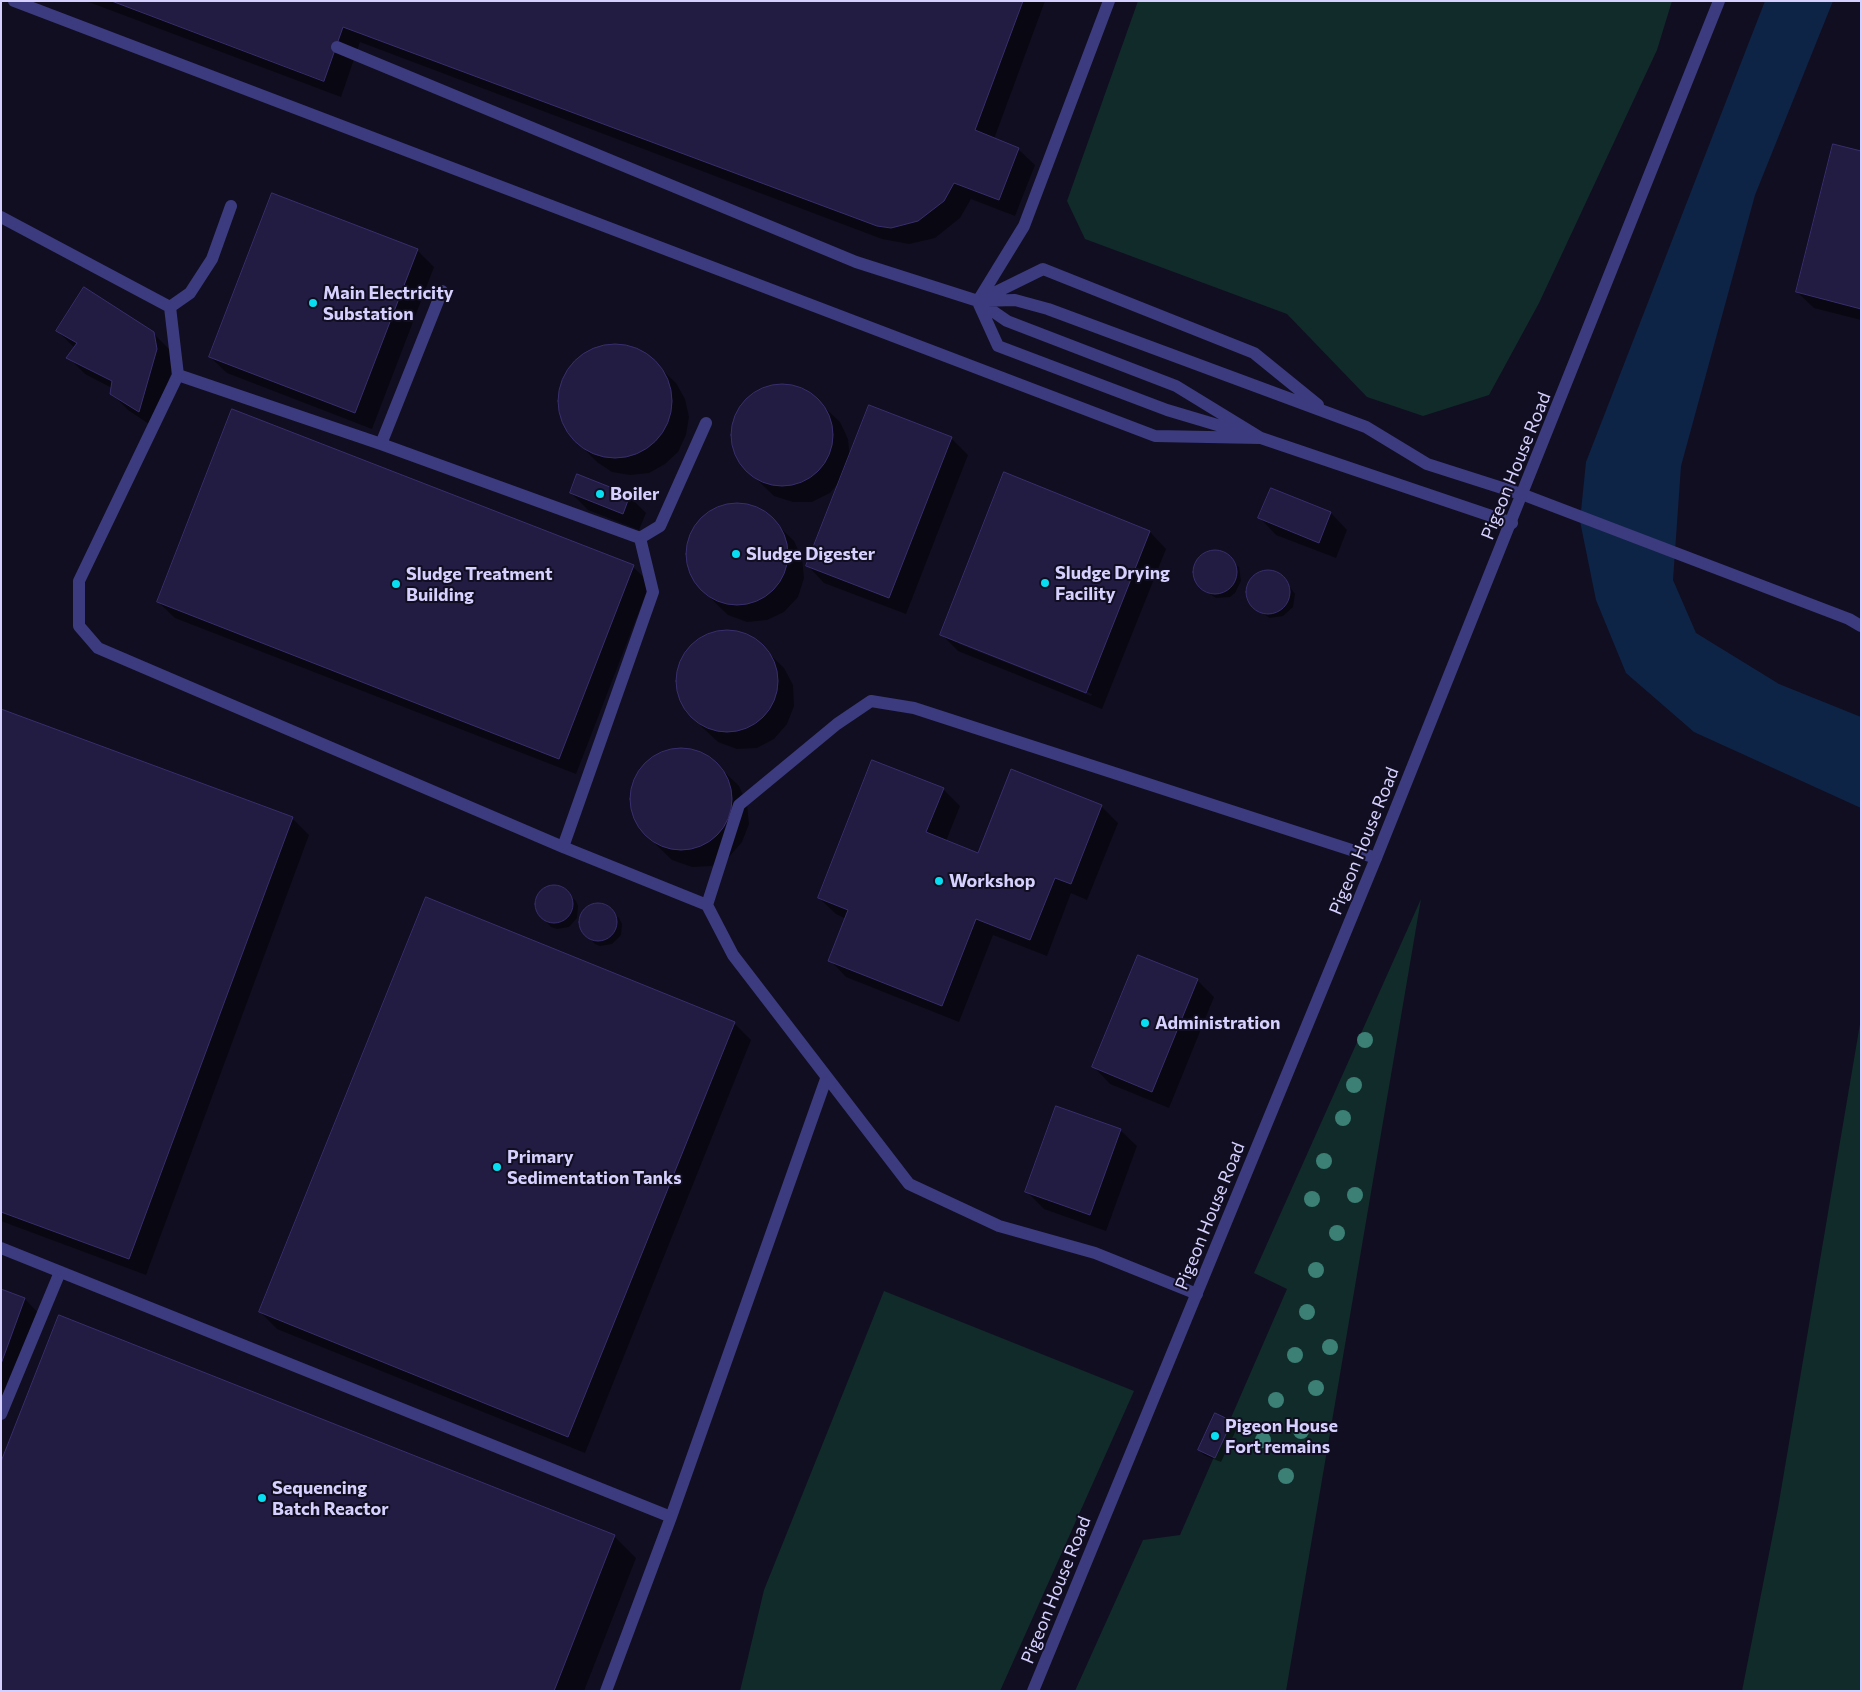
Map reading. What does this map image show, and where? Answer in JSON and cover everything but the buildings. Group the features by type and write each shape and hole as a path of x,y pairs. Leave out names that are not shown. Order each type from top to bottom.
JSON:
{"street":[{"path":"14,1 1155,436 1261,438"},
{"path":"978,301 1024,226 1109,1"},
{"name":"Pigeon House Road","path":"1033,1691 1524,495 1719,1"},
{"path":"337,47 856,262 978,301 1007,321 1176,386 1261,438"},
{"path":"170,308 190,293 212,259 231,206"},
{"path":"1,217 170,308"},
{"path":"978,301 1043,270 1254,353 1325,411"},
{"path":"381,444 442,292"},
{"path":"978,301 1015,300 1048,309 1134,340 1366,426 1427,464 1524,495 1849,619 1861,626"},
{"path":"978,301 998,346 1031,360 1166,410 1261,438 1512,523"},
{"path":"170,308 178,375 79,581 79,626 98,648 563,847 707,905 733,955 826,1079 909,1184 1000,1226 1095,1253 1196,1294"},
{"path":"178,375 381,444 640,538"},
{"path":"640,538 660,526 706,424"},
{"path":"563,847 653,592 640,538"},
{"path":"707,905 739,805 836,724 871,702 914,708 1376,858"},
{"path":"606,1691 671,1517 826,1079"},
{"path":"1,1248 671,1517"},
{"path":"1,1414 60,1272"}],"green space":[{"path":"1138,1 1672,1 1657,50 1539,303 1489,395 1423,416 1367,397 1287,314 1085,239 1067,201"},
{"path":"1421,899 1286,1691 1075,1691 1143,1540 1180,1535 1287,1289 1254,1273"},
{"path":"1861,1018 1861,1691 1742,1691 1778,1508"},
{"path":"884,1291 1134,1391 1000,1691 740,1691 764,1590"}],"water":[{"path":"1765,1 1833,1 1755,195 1681,466 1673,580 1696,633 1779,684 1861,717 1861,808 1694,732 1626,673 1596,600 1580,521 1586,462"}],"place":[{"name":"Main Electricity Substation","path":"313,303"},
{"name":"Boiler","path":"600,494"},
{"name":"Sludge Digester","path":"736,554"},
{"name":"Sludge Drying Facility","path":"1045,583"},
{"name":"Sludge Treatment Building","path":"396,584"},
{"name":"Workshop","path":"939,881"},
{"name":"Administration","path":"1145,1023"},
{"name":"Primary Sedimentation Tanks","path":"497,1167"},
{"name":"Pigeon House Fort remains","path":"1215,1436"},
{"name":"Sequencing Batch Reactor","path":"262,1498"}]}
